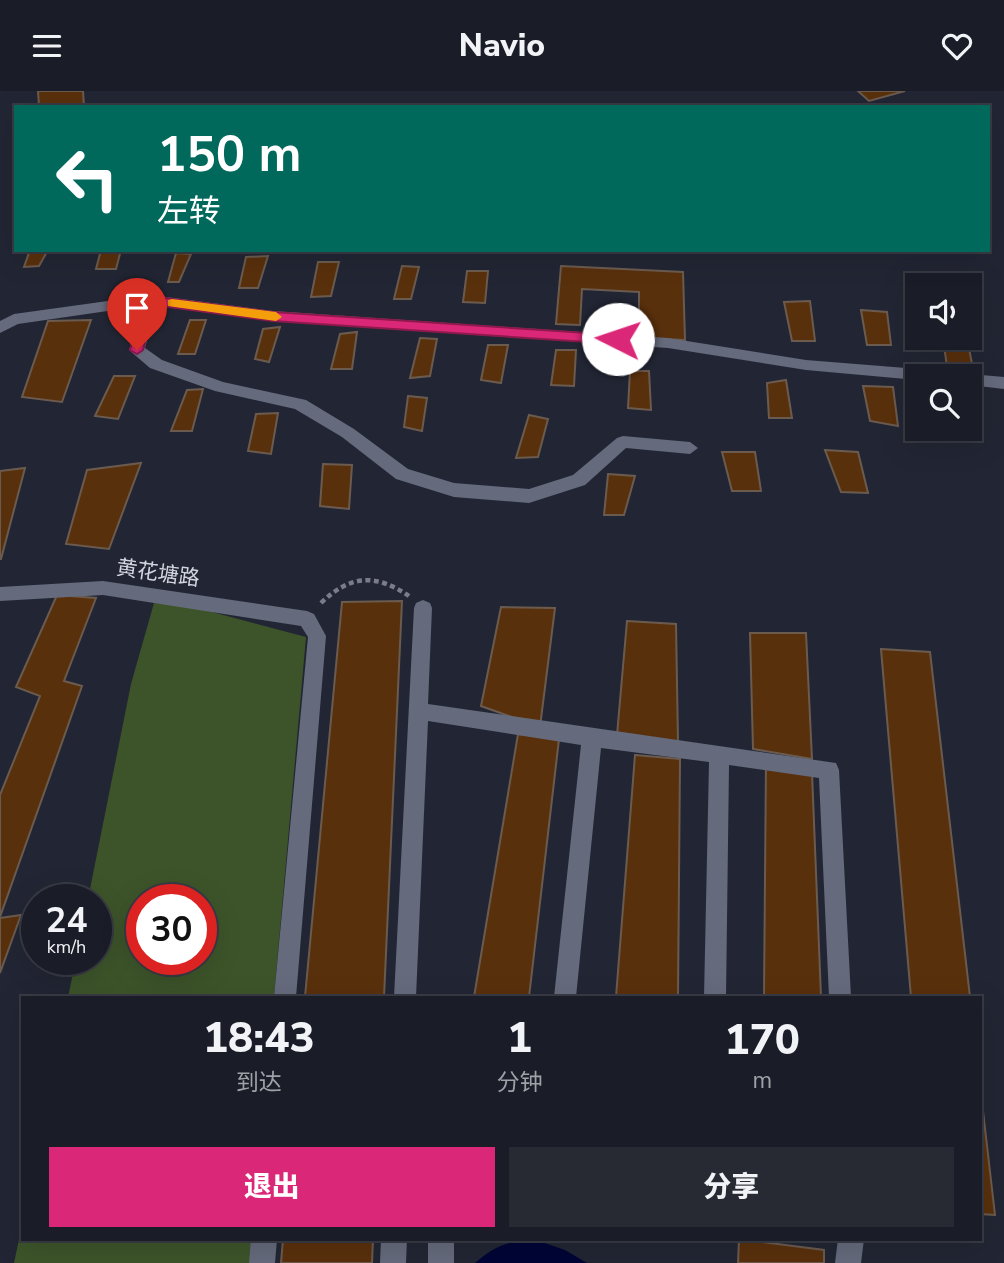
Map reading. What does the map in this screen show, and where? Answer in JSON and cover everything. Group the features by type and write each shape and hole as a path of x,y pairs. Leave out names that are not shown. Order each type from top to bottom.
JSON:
{"street":[{"path":"0,328 14,319 150,300 273,316 668,342 806,365 905,374"},
{"path":"150,300 137,350 156,364 222,387 300,404 348,433 402,474 454,490 530,496 579,480 623,442 690,448"},
{"path":"982,381 1004,383"},
{"name":"黄花塘路","path":"0,594 103,588 307,619"},
{"path":"405,996 423,608"},
{"path":"285,996 317,636 307,619"},
{"path":"419,711 829,770 840,996"},
{"path":"565,996 592,738"},
{"path":"715,996 719,754"},
{"path":"262,1263 264,1241"},
{"path":"393,1263 394,1241"},
{"path":"441,1241 441,1263"},
{"path":"848,1263 851,1241"}],"path":[{"path":"307,619 328,596 356,580 398,587 423,608"}],"green space":[{"path":"154,603 186,605 306,637 274,996 68,996 73,975 112,975 112,884 91,884 131,684"},
{"path":"21,1230 21,1241 253,1241 251,1263 14,1263"}],"shaded area":[{"path":"516,1241 539,1241 565,1250 587,1263 475,1263 502,1245"}],"building":[{"path":"38,91 83,91 84,105 39,105"},
{"path":"858,91 905,91 869,101"},
{"path":"29,252 47,252 39,266 24,267"},
{"path":"100,252 120,252 116,269 96,269"},
{"path":"176,253 191,254 179,282 168,282"},
{"path":"268,256 258,288 239,288 246,257"},
{"path":"318,262 339,262 331,296 311,297"},
{"path":"402,266 419,267 411,299 394,299"},
{"path":"561,266 683,272 685,340 639,338 639,292 582,289 580,325 556,324"},
{"path":"467,271 488,271 485,303 463,302"},
{"path":"810,301 815,341 792,341 784,302"},
{"path":"861,310 887,312 891,345 867,345"},
{"path":"91,320 62,402 22,397 48,321"},
{"path":"190,320 206,320 195,354 178,354"},
{"path":"280,327 269,362 255,359 263,329"},
{"path":"357,332 352,369 331,369 340,334"},
{"path":"420,338 437,339 430,376 410,378"},
{"path":"488,345 508,345 501,383 481,380"},
{"path":"556,350 576,350 574,386 551,385"},
{"path":"945,350 969,350 972,364 947,364"},
{"path":"630,371 649,371 651,410 628,408"},
{"path":"114,376 135,376 118,419 95,416"},
{"path":"786,380 792,418 769,418 767,383"},
{"path":"863,386 893,387 898,426 870,421"},
{"path":"203,389 192,431 171,431 187,390"},
{"path":"408,396 427,398 422,431 404,427"},
{"path":"278,413 271,454 248,451 256,414"},
{"path":"529,415 548,419 538,457 516,458"},
{"path":"825,450 858,452 868,493 841,492"},
{"path":"722,452 755,452 761,491 732,491"},
{"path":"141,463 109,549 66,544 87,470"},
{"path":"323,464 352,465 349,509 320,506"},
{"path":"25,468 1,559 0,559 0,471"},
{"path":"608,474 635,476 624,515 604,515"},
{"path":"57,595 96,598 64,681 82,686 0,917 0,795 40,696 16,687"},
{"path":"402,601 384,996 305,996 342,602"},
{"path":"501,607 555,608 540,727 481,706"},
{"path":"627,621 676,624 678,742 617,735"},
{"path":"750,633 806,633 812,759 753,749"},
{"path":"881,649 930,652 970,996 911,996"},
{"path":"518,734 559,739 529,996 474,996"},
{"path":"635,755 680,759 678,996 616,996"},
{"path":"766,761 812,773 821,996 764,996"},
{"path":"21,915 0,973 0,918"},
{"path":"982,1102 995,1215 982,1214"},
{"path":"283,1241 373,1241 372,1263 281,1263"},
{"path":"739,1241 824,1250 824,1263 738,1263"}],"slow traffic":[{"path":"172,303 276,317"}],"route":[{"path":"137,350 150,300 273,316 618,339"}]}
